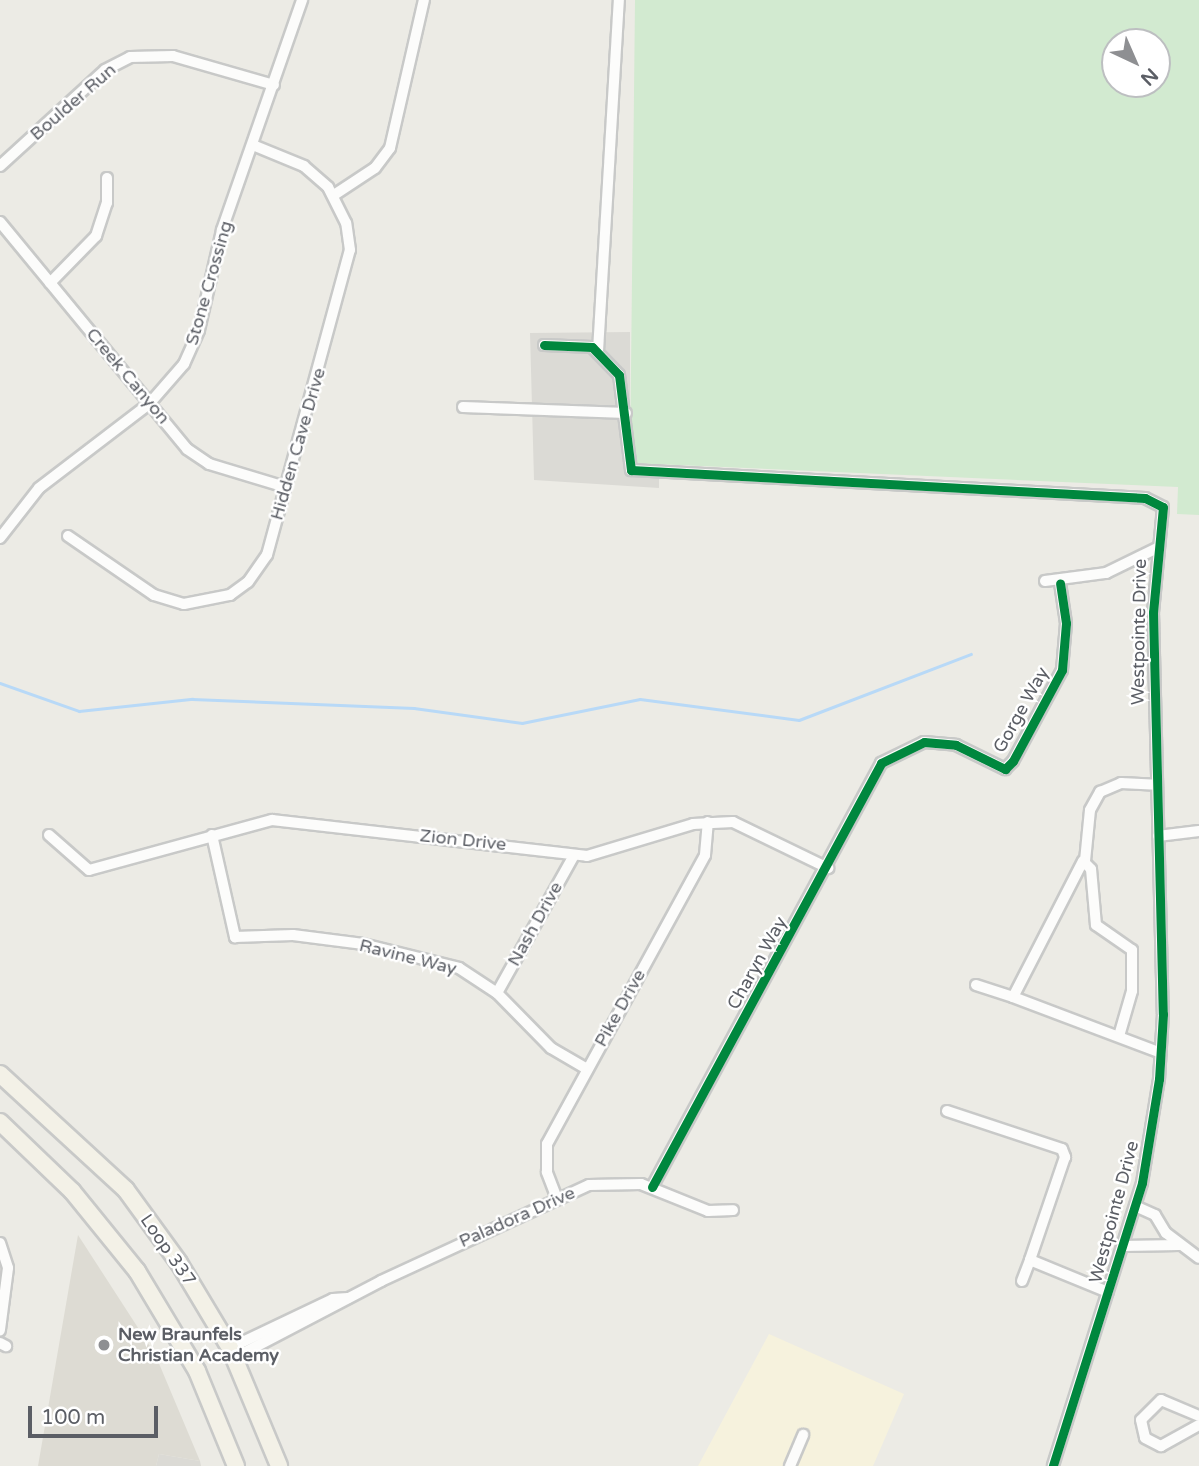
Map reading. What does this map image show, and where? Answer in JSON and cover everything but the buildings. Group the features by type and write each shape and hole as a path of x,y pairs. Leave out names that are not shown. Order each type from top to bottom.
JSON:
{"main road":[{"name":"Loop 337","path":"0,1074 126,1190 232,1353 279,1466"},
{"name":"Loop 337","path":"2,1127 117,1243 164,1312 215,1407 236,1466"},
{"path":"164,1312 196,1350 246,1466"}],"street":[{"name":"Stone Crossing","path":"0,538 39,488 150,403 194,342 222,230 255,146 302,0"},
{"path":"334,195 375,167 390,148 424,0"},
{"path":"544,345 598,351 619,0"},
{"name":"Boulder Run","path":"0,166 105,70 130,57 162,54 274,85"},
{"name":"Hidden Cave Drive","path":"68,536 154,595 184,604 214,602 261,567 347,270 349,238 334,195 304,166 255,146"},
{"path":"50,283 96,236 107,203 107,177"},
{"name":"Creek Canyon","path":"0,222 199,458 285,487"},
{"name":"Westpointe Drive","path":"598,351 623,384 626,463 631,470 1151,499 1164,510 1157,548 1156,785 1161,1052 1135,1206 1054,1466"},
{"path":"463,407 626,413"},
{"path":"1045,581 1060,583 1106,573 1157,548"},
{"name":"Gorge Way","path":"1005,769 1062,670 1066,623 1060,583"},
{"name":"Charyn Way","path":"652,1187 828,868 873,774 902,748 948,743 1005,769"},
{"path":"1013,997 1085,861 1090,810 1100,792 1121,783 1156,785"},
{"name":"Zion Drive","path":"49,835 89,870 272,820 574,855 616,852 708,822 741,823 828,868"},
{"name":"Pike Drive","path":"556,1196 547,1172 547,1144 705,855 708,822"},
{"path":"1158,836 1199,831"},
{"name":"Ravine Way","path":"212,835 235,937 293,935 363,944 450,964 497,993 551,1048 587,1069"},
{"name":"Nash Drive","path":"497,993 574,855"},
{"path":"1085,861 1091,869 1096,925 1132,950 1132,991 1119,1036"},
{"path":"976,985 1161,1052"},
{"path":"947,1111 1062,1149 1065,1157 1022,1281"},
{"name":"Paladora Drive","path":"232,1353 556,1196 604,1182 652,1187 708,1211 733,1210"},
{"path":"1135,1206 1155,1214 1163,1228 1179,1245 1199,1258"},
{"path":"1158,1244 1163,1228"},
{"path":"0,1243 8,1279 0,1330"},
{"path":"1123,1246 1144,1250 1158,1244 1179,1245"},
{"path":"1030,1260 1108,1292"},
{"path":"1199,1416 1161,1400 1140,1420 1145,1437 1161,1447 1199,1425"},
{"path":"790,1466 803,1435"}],"shaded area":[{"path":"630,332 630,463 659,464 659,488 534,480 530,333"},
{"name":"New Braunfels Christian Academy","path":"78,1235 155,1354 200,1461 159,1454 156,1466 38,1466"},
{"path":"769,1334 904,1394 873,1466 698,1466"},
{"path":"159,1454 200,1461 201,1466 156,1466"}],"green space":[{"path":"635,0 1199,0 1199,515 1177,514 1178,487 630,463"}],"waterway":[{"path":"0,683 79,711 192,699 414,708 522,723 640,699 799,720 971,654"}],"cycle path":[{"path":"544,345 592,347 619,375 631,470 1145,498 1163,507 1153,612 1163,1014 1159,1079 1142,1183 1053,1466"},
{"path":"652,1187 881,763 924,742 956,745 1005,769 1013,761 1062,670 1066,623 1060,583"}],"place":[{"name":"New Braunfels Christian Academy","path":"104,1345"}]}
